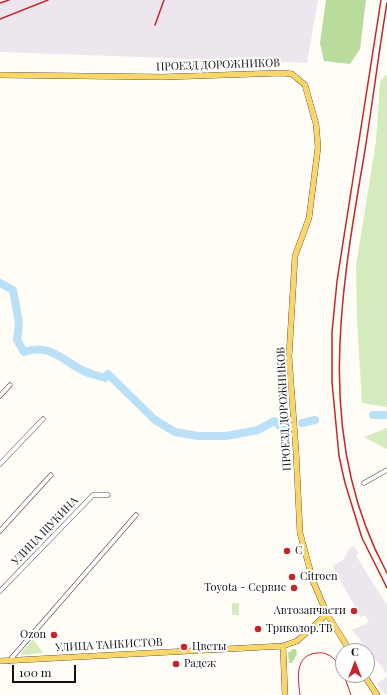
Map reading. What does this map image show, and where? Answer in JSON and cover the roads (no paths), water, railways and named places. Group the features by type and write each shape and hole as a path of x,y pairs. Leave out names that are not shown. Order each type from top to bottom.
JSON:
{"main road":[{"name":"ПРОЕЗД ДОРОЖНИКОВ","path":"0,75 163,77 282,73 292,74 305,85 316,124 318,147 309,218 295,256 289,357 300,533 313,581 327,614 345,643"},
{"name":"УЛИЦА ТАНКИСТОВ","path":"0,661 283,646 297,641 327,614"},
{"path":"283,646 285,695"},
{"path":"369,683 376,695"}],"street":[{"path":"0,396 10,386"},
{"path":"0,464 43,419"},
{"path":"364,482 387,470"},
{"path":"0,531 51,475"},
{"name":"УЛИЦА ЩУКИНА","path":"0,591 92,495 108,495"},
{"path":"9,660 136,515"}],"waterway":[{"path":"0,283 13,290 19,323 17,340 24,352 32,350 47,351 59,356 88,373 105,378 108,374 155,420 175,432 198,436 226,436 258,430 274,421 281,427 287,426"},
{"path":"373,415 387,415"},
{"path":"302,423 315,420"}],"tram line":[{"path":"300,695 298,675 301,663 304,658 319,653 324,653 332,657 337,662 351,695"}],"railway":[{"path":"0,3 9,0"},
{"path":"0,19 48,0"},
{"path":"155,25 164,0"},
{"path":"381,0 337,281 332,332 332,382 339,456 345,483 362,538 387,588"},
{"path":"387,3 347,267 341,319 339,371 342,422 350,473 365,524 387,573"}],"place":[{"name":"С","path":"287,551"},
{"name":"Citroen","path":"292,577"},
{"name":"Toyota - Сервис","path":"294,588"},
{"name":"Автозапчасти","path":"354,611"},
{"name":"Триколор.ТВ","path":"258,629"},
{"name":"Ozon","path":"54,635"},
{"name":"Цветы","path":"184,647"},
{"name":"Радеж","path":"176,664"}]}
